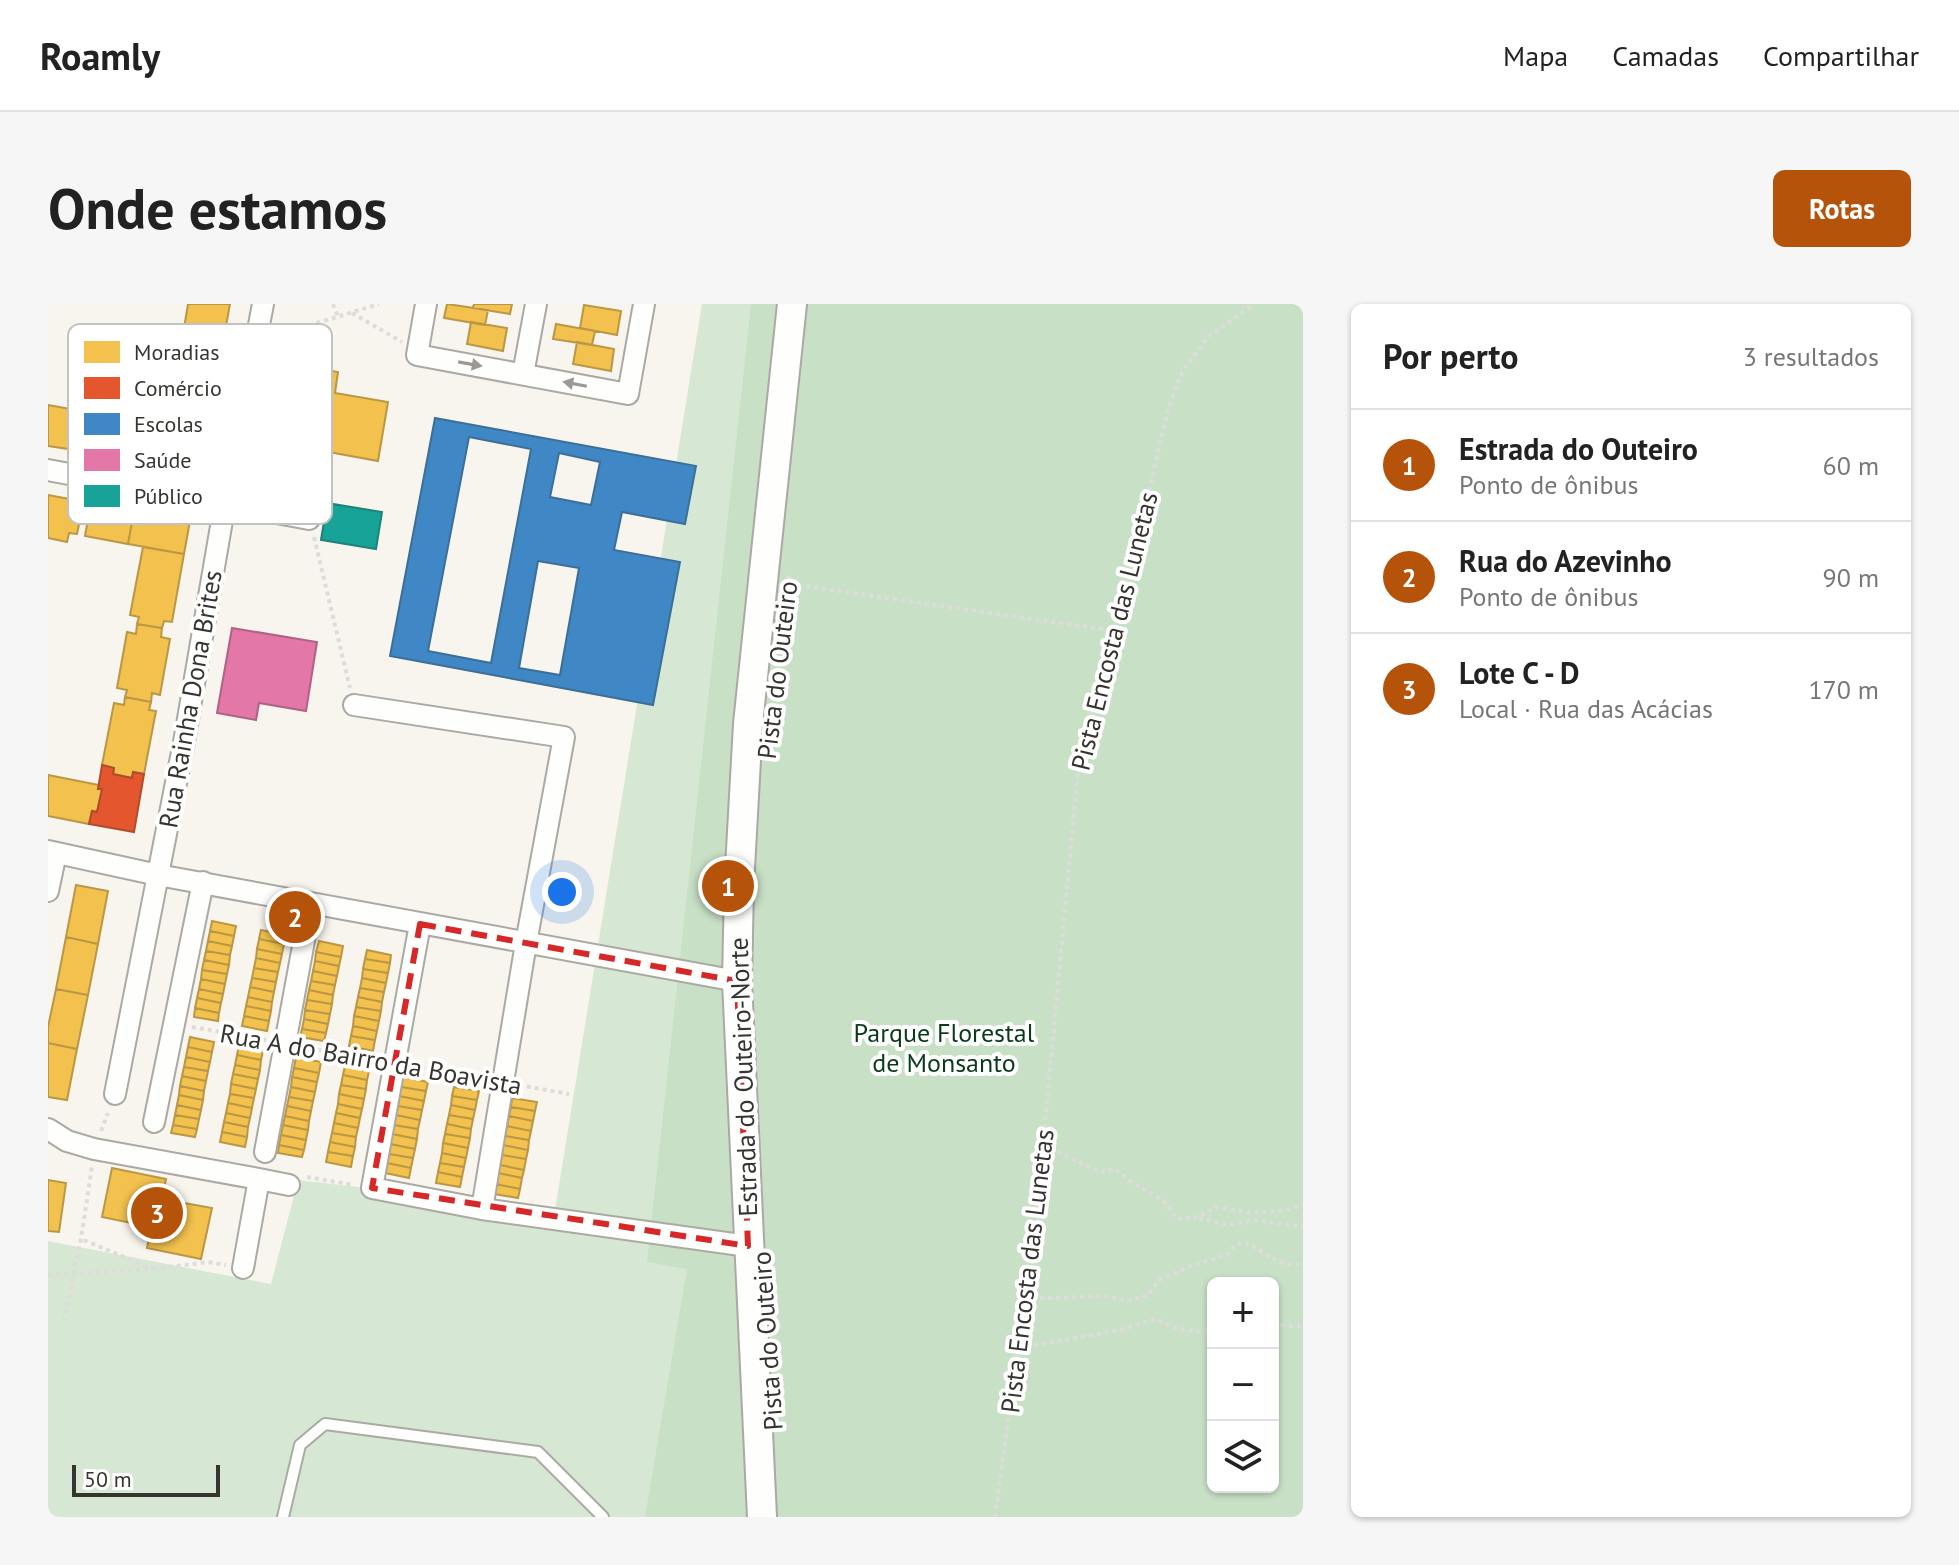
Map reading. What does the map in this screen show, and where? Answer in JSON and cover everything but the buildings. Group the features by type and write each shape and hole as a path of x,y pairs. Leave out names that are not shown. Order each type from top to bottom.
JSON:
{"street":[{"name":"Rua Rainha Dona Brites","path":"259,324 263,304"},
{"path":"426,304 418,350 628,394 644,304"},
{"path":"523,374 536,304"},
{"name":"Estrada do Outeiro-Norte","path":"762,1517 737,981 741,826 748,724 792,304"},
{"path":"48,470 68,474"},
{"name":"Rua Rainha Dona Brites","path":"115,1094 184,742 221,524"},
{"path":"354,705 564,737 482,1209"},
{"path":"48,891 52,852 158,875 737,981"},
{"path":"154,1122 203,882"},
{"path":"265,1152 311,903"},
{"path":"420,924 372,1188 482,1209 748,1246"},
{"path":"48,1129 67,1141 94,1149 289,1185"},
{"path":"243,1268 259,1179"}],"lane":[{"path":"283,1517 300,1445 325,1424 538,1452 603,1517"}],"path":[{"path":"333,304 338,317"},
{"path":"314,324 379,304"},
{"name":"Pista Encosta das Lunetas","path":"995,1517 1043,1145 1080,749 1116,631 1169,406 1183,370 1209,336 1254,304"},
{"path":"352,313 418,350"},
{"path":"310,524 354,705"},
{"name":"Pista do Outeiro","path":"781,645 789,610 789,570"},
{"path":"790,584 1116,631"},
{"name":"Rua A do Bairro da Boavista","path":"174,1024 569,1094"},
{"path":"64,1321 81,1239 94,1149 115,1094"},
{"path":"1043,1145 1100,1172 1115,1169 1164,1201 1177,1219 1198,1217 1229,1225 1252,1220 1303,1227"},
{"path":"289,1185 292,1175 372,1188"},
{"path":"1198,1217 1216,1207 1252,1213 1288,1210 1303,1205"},
{"path":"81,1239 153,1269"},
{"path":"1024,1299 1105,1296 1128,1301 1148,1295 1159,1280 1227,1255 1235,1245 1244,1242 1274,1261 1303,1264"},
{"path":"48,1275 153,1269 208,1262 243,1268"},
{"path":"1018,1348 1120,1330 1155,1319 1173,1328 1207,1331"},
{"path":"1279,1324 1303,1326"}],"highlighted area":[{"path":"420,924 737,981 748,1246 372,1188"}],"green space":[{"name":"Parque Florestal de Monsanto","path":"702,304 1303,304 1303,1517 48,1517 48,1241 271,1284 298,1180 555,1210"},
{"name":"Parque Florestal de Monsanto","path":"751,304 1303,304 1303,1517 645,1517 687,1269 647,1262"}],"place":[{"name":"Estrada do Outeiro","path":"728,886"},
{"name":"Rua do Azevinho","path":"295,917"},
{"name":"Lote C - D","path":"157,1213"}]}
